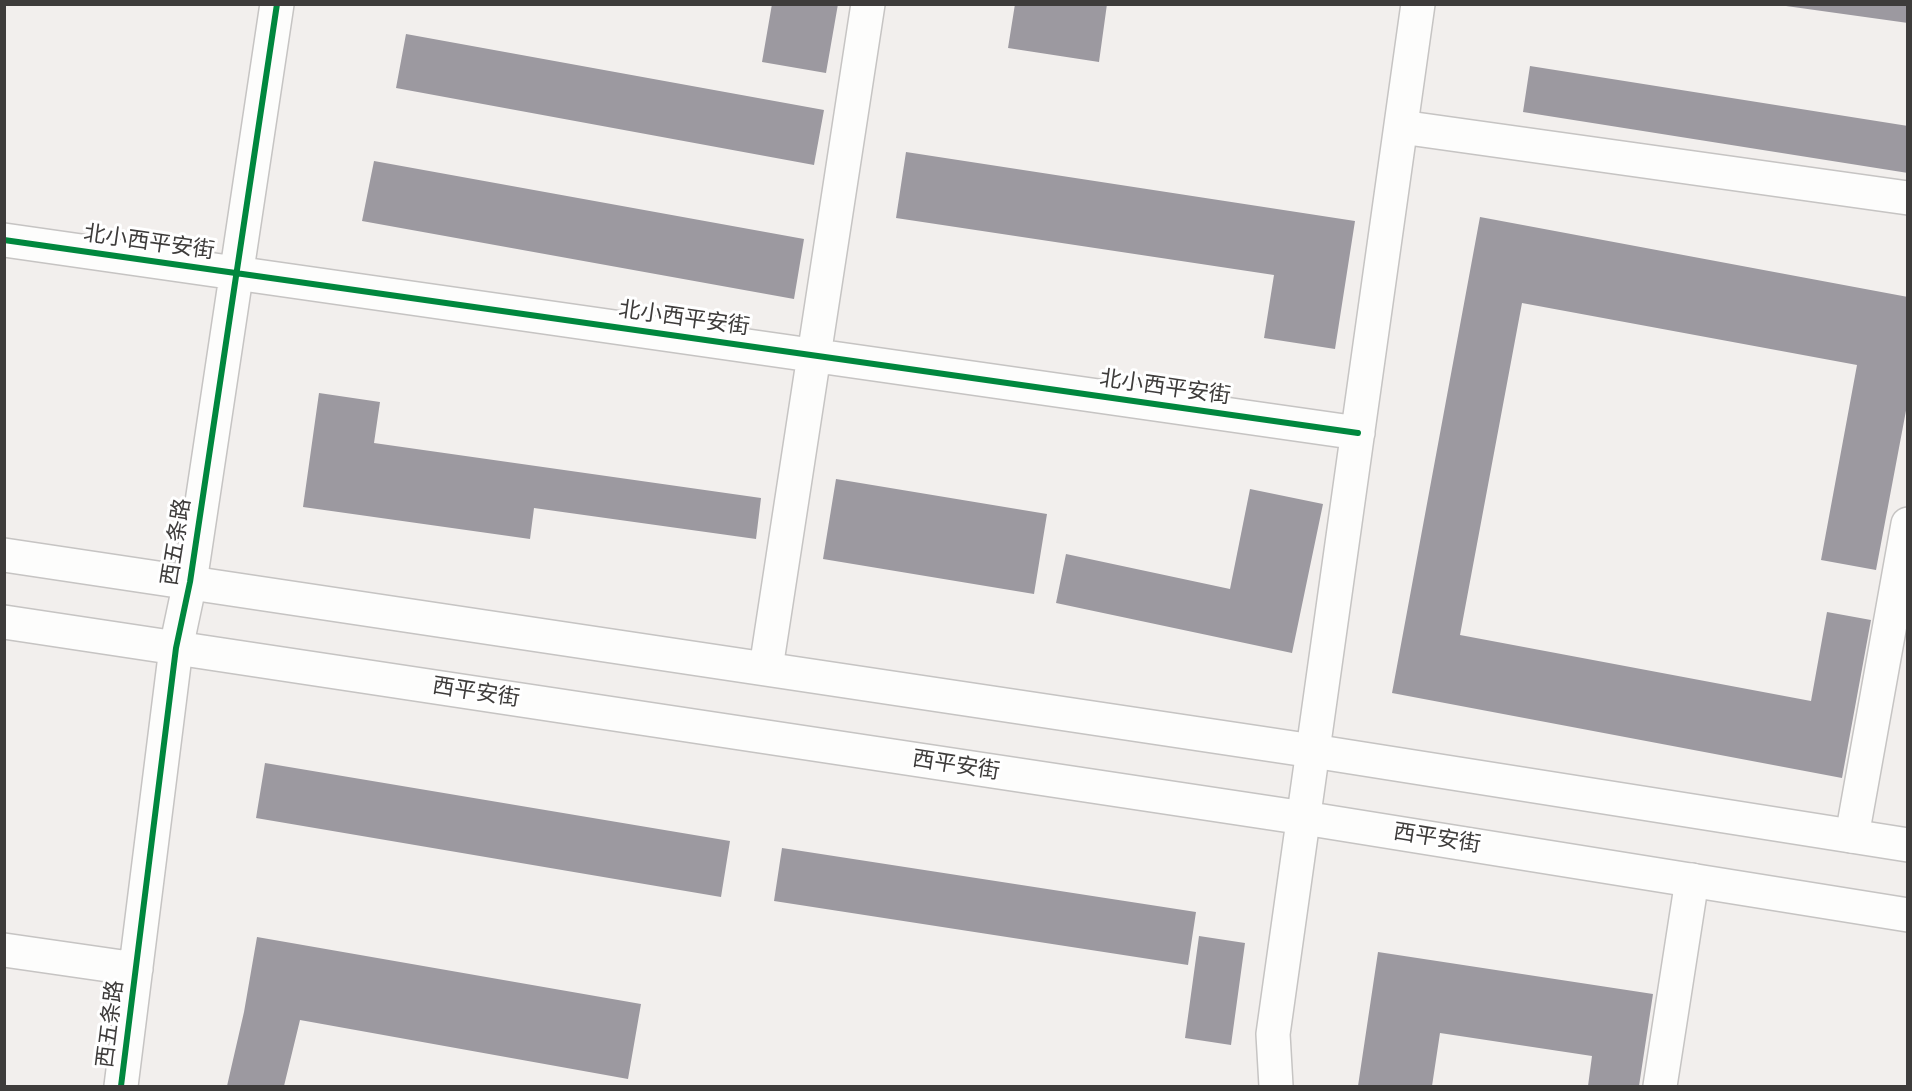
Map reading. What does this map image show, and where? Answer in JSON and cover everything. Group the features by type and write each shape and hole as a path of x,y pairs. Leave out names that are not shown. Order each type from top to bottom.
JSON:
{"street":[{"name":"西五条路","path":"121,1086 177,648 190,582 277,4"},
{"path":"766,668 868,4"},
{"path":"1276,1086 1273,1034 1418,4"},
{"path":"1401,127 1908,198"},
{"name":"北小西平安街","path":"4,240 1358,433"},
{"path":"1852,836 1908,524"},
{"path":"4,555 1313,751 1908,845"},
{"name":"西平安街","path":"4,622 1304,818 1908,915"},
{"path":"1660,1086 1692,880"},
{"path":"4,950 136,969"}],"building":[{"path":"772,4 838,4 826,73 762,62"},
{"path":"1015,4 1107,4 1099,62 1008,48"},
{"path":"1787,4 1908,4 1908,23 1786,6"},
{"path":"406,34 824,110 814,165 396,88"},
{"path":"1530,66 1908,126 1908,173 1523,112"},
{"path":"906,152 1355,221 1335,349 1264,338 1274,275 896,218"},
{"path":"374,161 804,239 794,299 362,221"},
{"path":"1480,217 1908,297 1908,400 1876,570 1821,560 1857,365 1522,303 1460,635 1811,701 1827,612 1871,620 1842,778 1392,693"},
{"path":"319,393 380,402 374,443 761,498 756,539 534,508 530,539 303,507"},
{"path":"836,479 1047,514 1034,594 823,559"},
{"path":"1250,489 1323,504 1292,653 1056,603 1066,554 1230,589"},
{"path":"265,763 730,841 721,897 256,818"},
{"path":"782,848 1196,912 1188,965 774,901"},
{"path":"1199,936 1245,943 1231,1045 1185,1038"},
{"path":"257,937 641,1004 628,1079 300,1020 284,1086 227,1086 244,1012"},
{"path":"1378,952 1653,994 1639,1086 1588,1086 1592,1056 1440,1033 1432,1086 1358,1086"}],"cycle path":[{"path":"121,1086 176,648 190,582 277,4"},
{"path":"4,240 1358,433"}]}
